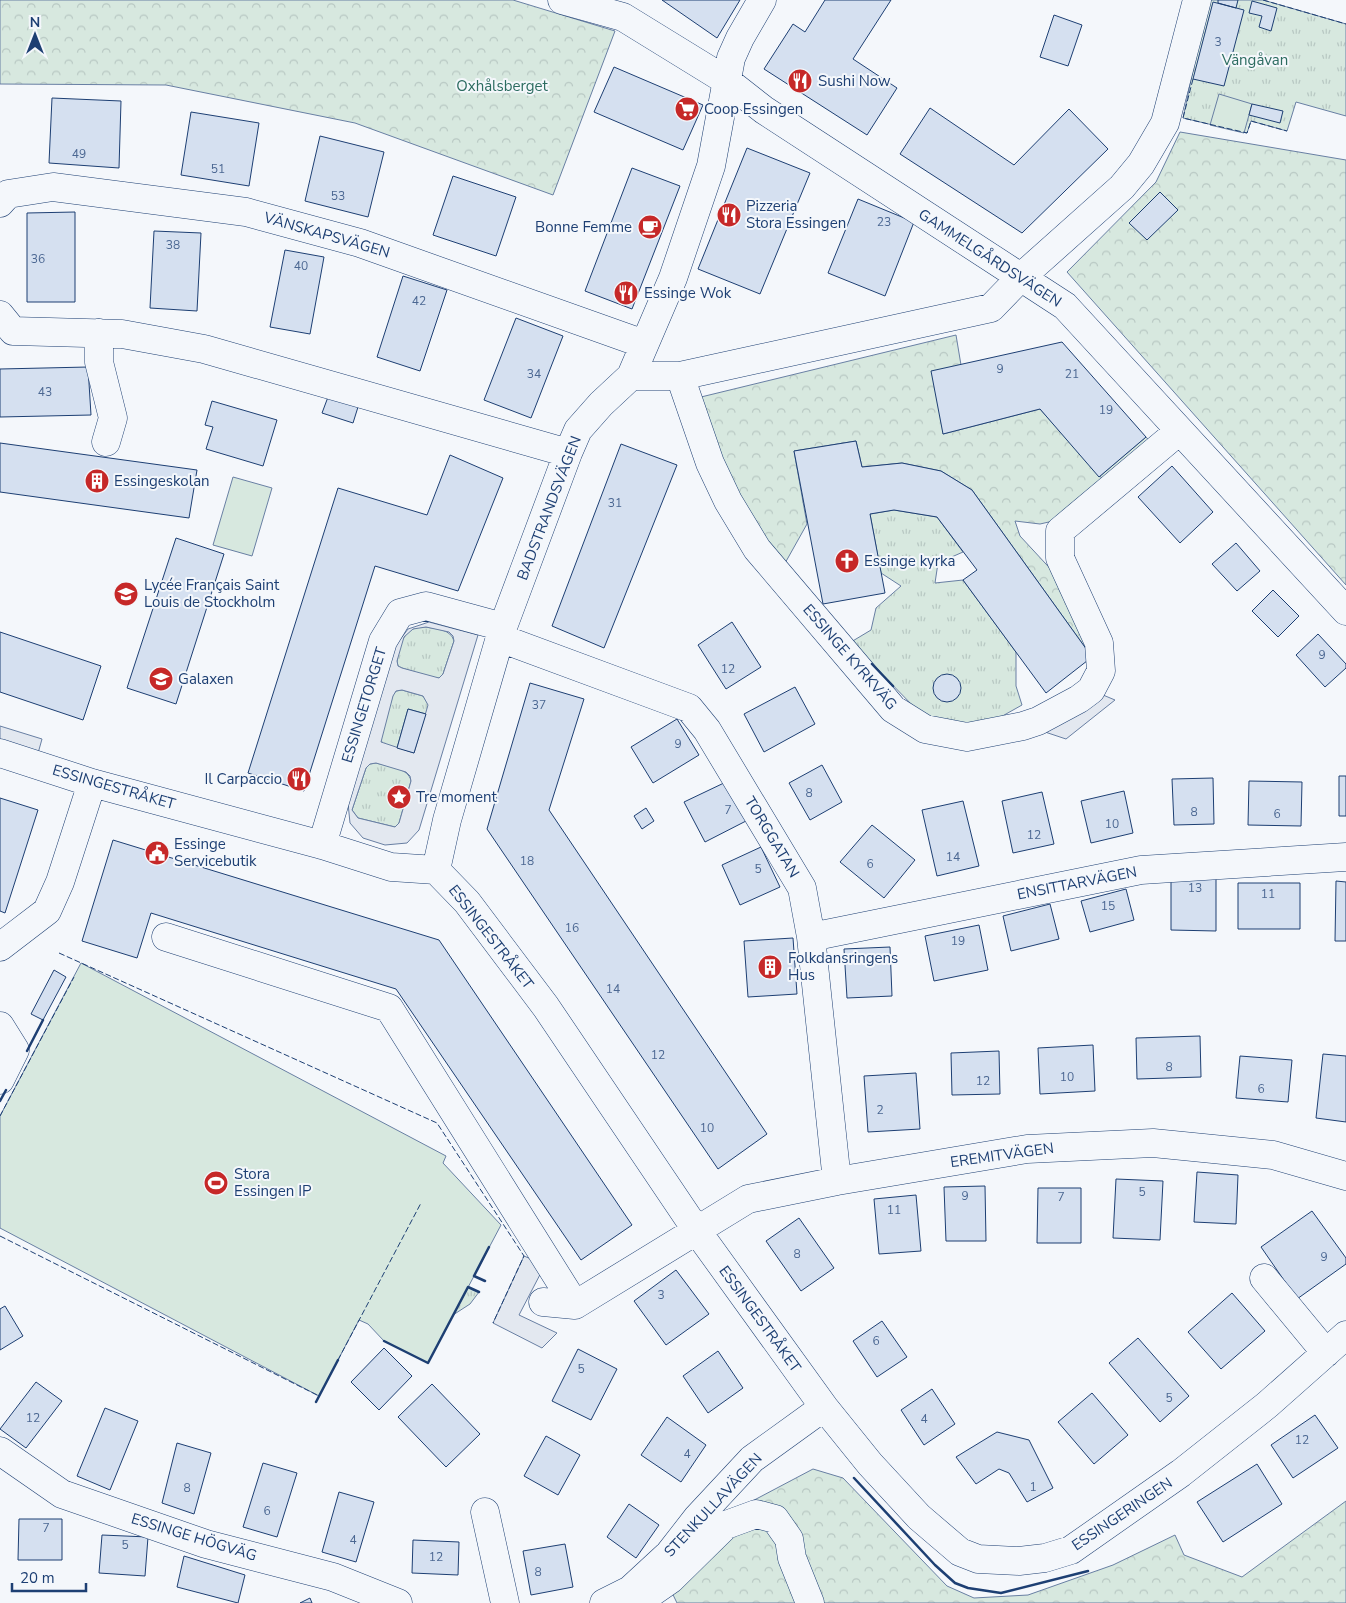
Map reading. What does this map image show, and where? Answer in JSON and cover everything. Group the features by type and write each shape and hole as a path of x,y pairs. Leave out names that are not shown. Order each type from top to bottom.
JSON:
{"street":[{"name":"GAMMELGÅRDSVÄGEN","path":"562,0 628,9 764,110 1065,306 1178,432 1346,612"},
{"name":"BADSTRANDSVÄGEN","path":"436,870 448,820 502,633 568,453 578,430 631,376 673,278 711,166 731,58 762,0"},
{"path":"631,376 680,376 991,308 1020,278 1122,187 1141,164 1165,123 1197,0"},
{"name":"VÄNSKAPSVÄGEN","path":"0,203 8,194 53,187 246,212 360,242 644,344"},
{"path":"0,316 13,331 122,334 204,349 568,453"},
{"path":"99,333 99,362 113,418 106,442"},
{"name":"ESSINGE KYRKVÄG","path":"680,376 710,463 728,501 757,549 893,709 925,729 967,737 1022,726 1046,717 1079,699 1091,690 1101,671 1099,643 1060,558 1060,531 1178,432"},
{"name":"ESSINGETORGET","path":"322,846 383,642 400,613 426,606 502,633"},
{"name":"TORGGATAN","path":"502,633 689,708 707,730 802,888 811,937 837,1181"},
{"name":"ESSINGESTRÅKET","path":"0,753 92,783 322,846 391,867 436,870 467,902 546,1007 697,1231 824,1407"},
{"path":"0,947 48,911 60,882 92,783"},
{"name":"ENSITTARVÄGEN","path":"811,937 1141,870 1346,857"},
{"path":"166,937 389,1008 575,1305"},
{"path":"0,1026 15,1050 0,1080"},
{"name":"EREMITVÄGEN","path":"697,1231 748,1199 837,1181 1027,1149 1153,1143 1273,1155 1346,1176"},
{"path":"543,1302 575,1305 697,1231"},
{"path":"1264,1278 1326,1353"},
{"name":"ESSINGERINGEN","path":"824,1407 876,1470 919,1517 942,1539 960,1552 978,1559 1028,1560 1046,1558 1071,1550 1181,1473 1267,1405 1346,1336"},
{"name":"STENKULLAVÄGEN","path":"604,1603 630,1590 669,1554 697,1518 752,1459 824,1407"},
{"name":"ESSINGE HÖGVÄG","path":"0,1451 62,1494 206,1544 333,1576 398,1603"},
{"path":"485,1512 506,1603"},
{"path":"630,1590 651,1593 671,1579 726,1526 756,1514 775,1519 789,1539 792,1558 810,1603"}],"green space":[{"name":"Oxhålsberget","path":"0,0 513,0 615,31 553,195 355,123 166,85 0,84"},
{"name":"Vängåvan","path":"1208,0 1263,0 1346,24 1346,116 1296,102 1287,131 1251,121 1247,133 1183,118"},
{"path":"1219,94 1252,104 1244,133 1210,125"},
{"path":"1180,132 1346,160 1346,585 1067,272 1156,182"},
{"path":"956,335 961,365 943,434 1040,409 1107,484 1071,517 1040,524 1015,521 1020,536 1058,577 1092,657 972,490 941,471 902,463 862,467 856,441 794,451 807,524 784,565 747,524 716,447 701,397"},
{"path":"1146,437 1153,445 1107,484 1099,477"},
{"path":"233,477 272,488 252,556 213,545"},
{"path":"894,510 937,517 963,552 938,563 935,583 963,580 1016,652 1016,686 1022,705 990,723 940,724 916,709 878,670 866,668 851,642 871,630 876,608 901,586 881,573 870,514"},
{"path":"426,627 450,634 454,641 443,674 439,678 398,666 399,651 406,635 415,628"},
{"path":"402,690 423,696 429,705 426,714 408,709 397,748 383,744 380,738 393,695 396,691"},
{"path":"376,763 402,770 411,781 399,823 395,827 358,818 352,810 366,768 370,764"},
{"name":"Stora Essingen IP","path":"81,963 446,1156 443,1163 501,1225 428,1363 384,1341 368,1324 359,1320 319,1396 0,1228 0,1116"},
{"path":"468,1287 479,1292 470,1304 453,1315"},
{"path":"813,1469 843,1478 947,1586 974,1598 1028,1595 1113,1565 1175,1535 1184,1555 1242,1577 1346,1501 1346,1603 677,1603 663,1574 724,1516"}],"shaded area":[{"path":"429,622 478,635 419,830 407,843 385,845 363,838 350,823 348,803 393,649 408,629","holes":["426,627 449,632 453,636 454,641 443,674 439,678 398,666 397,661 404,637 413,629","402,690 423,696 428,705 414,753 381,742 396,691","376,763 406,772 410,776 411,781 399,823 395,827 358,818 352,810 366,768 370,764"]},
{"path":"1091,690 1115,700 1066,739 1042,731"},
{"path":"0,726 42,739 35,764 0,753"},
{"path":"524,1256 545,1265 519,1315 557,1333 542,1348 493,1323"}],"building":[{"path":"662,0 740,0 717,38"},
{"path":"825,0 891,0 853,59 897,88 867,135 764,69 793,24 805,32"},
{"path":"1218,0 1238,0 1236,8 1218,3"},
{"path":"1252,1 1277,8 1271,31 1259,27 1262,16 1249,13"},
{"path":"1213,2 1244,10 1224,86 1193,79"},
{"path":"1054,15 1082,25 1068,66 1040,57"},
{"path":"614,67 703,105 683,150 594,112"},
{"path":"52,98 121,101 119,168 49,163"},
{"path":"1252,104 1283,111 1280,123 1249,115"},
{"path":"930,108 1014,165 1069,109 1108,149 1022,233 900,154"},
{"path":"191,112 259,123 249,186 181,175"},
{"path":"320,136 384,152 368,217 305,201"},
{"path":"747,148 810,173 760,294 698,269"},
{"path":"632,168 680,186 632,309 585,291"},
{"path":"453,176 516,197 496,256 433,235"},
{"path":"1160,192 1178,210 1147,240 1129,223"},
{"path":"858,199 914,222 885,296 828,273"},
{"path":"75,212 75,302 27,302 27,213"},
{"path":"154,231 201,233 197,311 150,308"},
{"path":"285,250 324,257 310,334 270,327"},
{"path":"403,276 447,290 420,371 377,357"},
{"path":"516,318 563,336 531,418 484,400"},
{"path":"1062,342 1146,437 1099,477 1040,409 943,434 931,371"},
{"path":"88,367 91,415 0,417 0,369"},
{"path":"328,397 358,407 353,423 322,413"},
{"path":"212,401 277,420 263,466 206,449 213,427 205,425"},
{"name":"Essinge kyrka","path":"856,441 862,467 902,463 941,471 972,490 1092,657 1046,693 963,580 977,570 937,517 894,510 870,514 885,593 823,604 794,451"},
{"name":"Essingeskolan","path":"0,443 197,470 189,518 0,492"},
{"path":"621,444 677,465 604,648 552,626"},
{"path":"450,455 503,478 458,591 375,566 304,791 248,773 338,488 427,515"},
{"path":"1172,466 1213,512 1180,543 1138,497"},
{"path":"176,538 224,554 176,704 127,688"},
{"path":"1236,543 1260,571 1237,591 1212,564"},
{"path":"1273,590 1299,616 1278,637 1252,611"},
{"path":"732,622 761,667 726,689 698,645"},
{"path":"0,632 101,666 83,720 0,692"},
{"path":"1318,634 1346,664 1346,668 1325,687 1296,655"},
{"path":"947,674 957,678 961,688 957,698 947,702 937,698 933,688 937,678"},
{"path":"530,683 584,699 549,810 767,1134 718,1169 487,829"},
{"path":"795,687 815,724 764,752 744,714"},
{"path":"408,709 426,714 414,753 397,748"},
{"path":"677,719 699,755 653,783 631,747"},
{"path":"822,765 842,802 810,820 789,783"},
{"path":"1339,776 1346,776 1346,816 1339,816"},
{"path":"1213,778 1214,824 1174,825 1172,779"},
{"path":"1249,781 1302,782 1301,826 1248,825"},
{"path":"726,782 746,821 705,842 684,802"},
{"path":"1124,791 1133,833 1091,843 1081,801"},
{"path":"1042,792 1054,844 1013,853 1002,801"},
{"path":"0,798 38,810 5,913 0,911"},
{"path":"963,801 979,866 937,876 922,810"},
{"path":"646,808 654,821 642,829 634,816"},
{"path":"872,825 915,860 884,898 840,862"},
{"path":"113,840 439,940 632,1225 581,1260 396,989 151,913 137,958 82,941"},
{"path":"761,847 780,887 740,905 722,865"},
{"path":"1171,878 1216,878 1216,931 1171,930"},
{"path":"1336,881 1346,882 1346,941 1335,941"},
{"path":"1238,883 1300,883 1300,929 1238,929"},
{"path":"1126,889 1134,920 1090,932 1081,901"},
{"path":"1050,904 1059,939 1011,951 1003,916"},
{"path":"979,925 988,970 934,981 925,936"},
{"name":"Folkdansringens Hus","path":"793,938 797,994 748,997 744,941"},
{"path":"890,947 892,996 847,998 844,949"},
{"path":"54,970 66,977 43,1020 31,1014"},
{"path":"1200,1036 1201,1077 1137,1079 1136,1038"},
{"path":"1093,1045 1095,1091 1040,1094 1038,1048"},
{"path":"999,1051 1000,1094 952,1095 951,1053"},
{"path":"1323,1054 1346,1056 1346,1122 1316,1118"},
{"path":"1240,1056 1292,1060 1288,1102 1236,1098"},
{"path":"916,1073 920,1129 868,1132 864,1076"},
{"path":"1197,1172 1238,1175 1236,1224 1194,1222"},
{"path":"1116,1179 1163,1181 1160,1240 1113,1238"},
{"path":"985,1186 986,1241 946,1241 944,1187"},
{"path":"1038,1188 1081,1188 1081,1243 1037,1243"},
{"path":"916,1195 921,1251 879,1254 874,1199"},
{"path":"1312,1211 1346,1258 1346,1264 1297,1299 1261,1247"},
{"path":"799,1218 834,1268 801,1291 766,1241"},
{"path":"676,1270 709,1314 666,1345 634,1301"},
{"path":"1232,1293 1265,1331 1221,1369 1188,1332"},
{"path":"5,1306 23,1336 0,1350 0,1309"},
{"path":"882,1321 907,1357 877,1377 853,1341"},
{"path":"1138,1338 1189,1396 1160,1422 1109,1363"},
{"path":"384,1348 412,1376 379,1410 351,1382"},
{"path":"578,1349 617,1369 591,1420 552,1401"},
{"path":"718,1351 743,1388 708,1413 683,1376"},
{"path":"36,1382 62,1401 26,1448 0,1429"},
{"path":"432,1384 480,1434 446,1467 398,1417"},
{"path":"932,1389 955,1424 924,1445 901,1410"},
{"path":"1092,1393 1128,1435 1094,1464 1058,1422"},
{"path":"105,1408 138,1421 110,1490 77,1476"},
{"path":"1315,1415 1338,1448 1293,1478 1271,1445"},
{"path":"667,1417 706,1445 681,1482 641,1455"},
{"path":"997,1432 1029,1440 1053,1488 1027,1502 1009,1473 999,1469 976,1484 956,1457"},
{"path":"546,1436 580,1455 558,1495 524,1476"},
{"path":"177,1443 211,1453 194,1514 162,1503"},
{"path":"263,1463 297,1473 277,1537 243,1527"},
{"path":"1257,1464 1282,1504 1223,1542 1197,1502"},
{"path":"339,1492 374,1502 356,1562 322,1552"},
{"path":"629,1504 659,1525 636,1558 607,1537"},
{"path":"19,1519 62,1519 62,1560 18,1560"},
{"path":"102,1535 148,1537 145,1576 99,1573"},
{"path":"413,1540 459,1542 458,1575 412,1573"},
{"path":"565,1544 573,1587 531,1595 523,1551"},
{"path":"184,1556 245,1575 238,1603 177,1587"},
{"path":"310,1598 312,1603 300,1603"}],"fence":[{"path":"1263,0 1346,24"},
{"path":"1193,79 1183,118 1247,133 1251,121 1287,131"},
{"path":"59,953 437,1123 524,1256 493,1323"},
{"path":"0,1116 74,977"},
{"path":"338,1360 421,1203"},
{"path":"0,1236 319,1396"}],"wall":[{"path":"872,664 893,686"},
{"path":"27,1051 43,1020"},
{"path":"0,1101 6,1090"},
{"path":"485,1281 474,1276 489,1247"},
{"path":"384,1341 428,1363 468,1287 479,1292"},
{"path":"316,1402 338,1360"},
{"path":"854,1478 935,1565 955,1583 968,1588 1001,1593 1088,1571"}],"place":[{"name":"Sushi Now","path":"800,81"},
{"name":"Coop Essingen","path":"687,109"},
{"name":"Pizzeria Stora Essingen","path":"729,215"},
{"name":"Bonne Femme","path":"650,227"},
{"name":"Essinge Wok","path":"626,293"},
{"name":"Essingeskolan","path":"97,481"},
{"name":"Essinge kyrka","path":"847,561"},
{"name":"Lycée Français Saint Louis de Stockholm","path":"126,594"},
{"name":"Galaxen","path":"161,679"},
{"name":"Il Carpaccio","path":"299,779"},
{"name":"Tre moment","path":"399,797"},
{"name":"Essinge Servicebutik","path":"157,853"},
{"name":"Folkdansringens Hus","path":"770,967"},
{"name":"Stora Essingen IP","path":"216,1183"}]}
